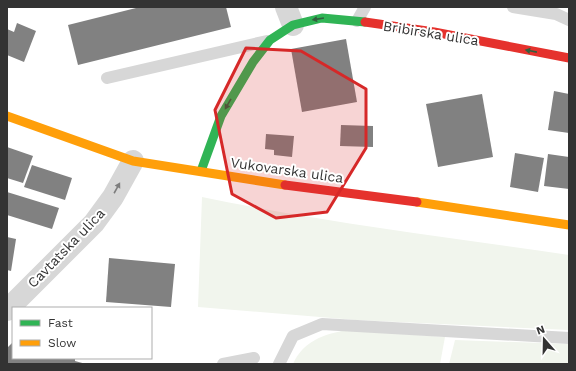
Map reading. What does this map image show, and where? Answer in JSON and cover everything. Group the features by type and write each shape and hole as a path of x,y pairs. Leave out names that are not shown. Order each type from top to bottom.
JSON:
{"main road":[{"name":"Bribirska ulica","path":"201,171 221,116 253,62 290,16 357,21 434,32 569,58"},
{"name":"Vukovarska ulica","path":"7,116 133,161 262,182 405,200 569,225"}],"street":[{"name":"Cavtatska ulica","path":"11,299 94,223 113,197 133,161"}],"lane":[{"path":"357,21 365,7"},
{"path":"513,7 556,10 569,20"},
{"path":"107,78 270,40"},
{"path":"279,364 293,336 322,324 569,338"},
{"path":"223,364 254,358"}],"highlighted area":[{"path":"246,48 301,51 366,89 366,148 327,212 276,218 232,194 215,110"}],"shaded area":[{"path":"202,197 339,222 569,255 569,330 356,320 198,307"},
{"path":"347,330 445,337 440,364 293,364 297,356 308,344 322,336"},
{"path":"455,340 569,344 569,364 449,364"}],"building":[{"path":"140,7 226,7 231,27 78,65 68,25"},
{"path":"17,23 36,31 24,62 7,55 7,29 14,32"},
{"path":"346,39 357,102 302,112 291,49"},
{"path":"554,91 569,94 569,133 548,130"},
{"path":"482,94 493,157 438,167 426,104"},
{"path":"341,125 373,126 373,147 340,146"},
{"path":"266,134 294,136 292,157 274,155 274,150 265,149"},
{"path":"7,147 33,156 23,183 7,178"},
{"path":"515,153 544,158 538,192 510,187"},
{"path":"548,154 569,157 569,189 544,186"},
{"path":"32,165 72,178 65,200 24,187"},
{"path":"7,192 59,208 52,229 7,215"},
{"path":"7,237 16,239 11,271 7,270"},
{"path":"109,258 175,264 171,307 106,302"},
{"path":"12,343 12,359 75,359 75,361 86,364 7,364 7,348"}],"traffic: fast":[{"path":"201,171 221,116 253,62 270,40 293,25 322,18 365,22"}],"traffic: slow":[{"path":"7,116 133,161 285,185"},
{"path":"417,202 569,225"}],"traffic: jam":[{"path":"365,22 434,32 569,58"},
{"path":"285,185 417,202"}]}
